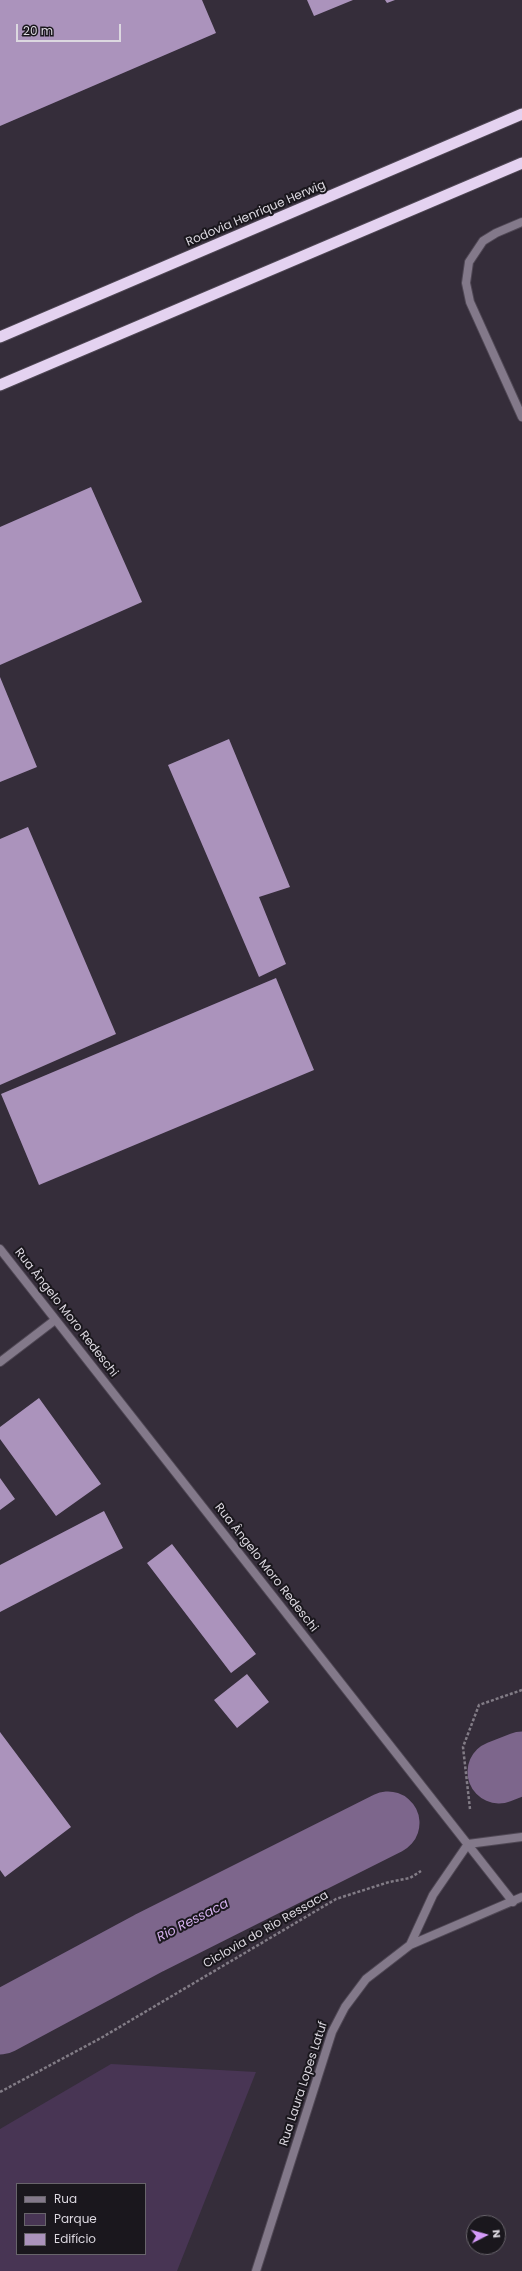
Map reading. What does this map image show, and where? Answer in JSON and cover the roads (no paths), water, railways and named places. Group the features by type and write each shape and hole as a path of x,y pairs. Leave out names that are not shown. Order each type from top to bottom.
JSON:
{"highway":[{"name":"Rodovia Henrique Herwig","path":"0,337 522,114"},
{"path":"0,385 522,163"}],"street":[{"path":"522,222 496,233 483,241 469,262 466,283 469,298 522,417"},
{"name":"Rua Ângelo Moro Redeschi","path":"0,1249 513,1902"},
{"path":"0,1362 56,1320"},
{"path":"410,1945 433,1895 468,1844 522,1837"},
{"name":"Rua Laura Lopes Latuf","path":"256,2271 332,2032 345,2007 366,1980 410,1945 522,1897"}],"waterway":[{"name":"Rio Ressaca","path":"499,1772 522,1763"},
{"name":"Rio Ressaca","path":"0,2023 149,1943 388,1823"}]}
